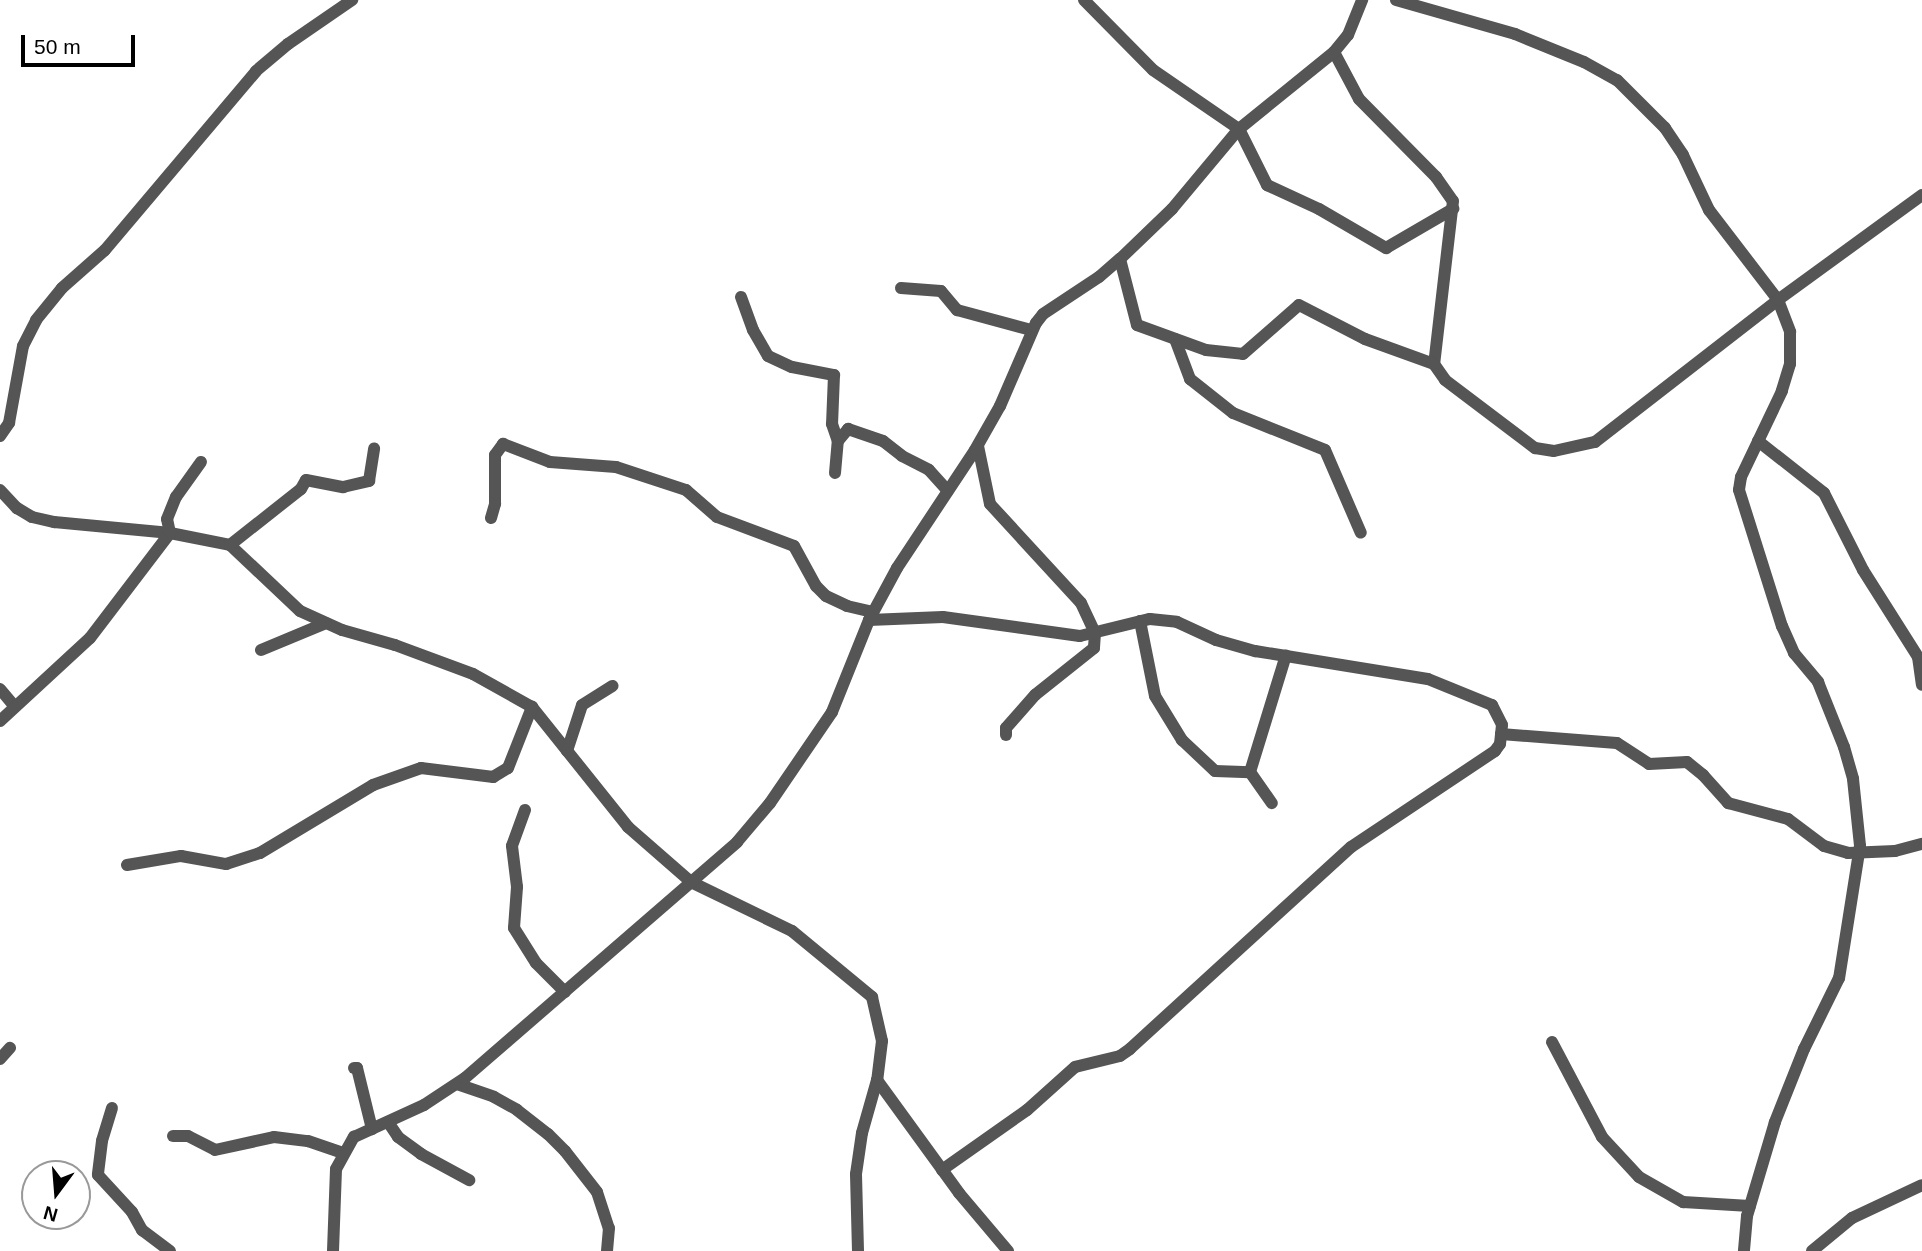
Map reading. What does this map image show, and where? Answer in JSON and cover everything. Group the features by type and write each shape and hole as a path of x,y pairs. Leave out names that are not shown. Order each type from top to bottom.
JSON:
{"street":[{"path":"0,436 9,423 23,346 36,320 62,288 114,240 256,71 288,44 352,0"},
{"path":"1084,0 1153,70 1239,129 1267,185 1319,209 1386,248 1453,209"},
{"path":"333,1251 336,1169 354,1137 424,1105 457,1084 737,842 770,803 832,712 871,616 897,568 978,446 1000,406 1031,330 1042,314 1099,277 1120,259 1172,209 1239,129 1334,52 1348,35 1362,0"},
{"path":"1396,0 1515,34 1584,62 1617,80 1665,128 1683,155 1709,210 1778,300 1790,332 1790,364 1782,391 1741,477 1739,490 1782,626 1794,653 1818,682 1844,747 1853,779 1859,852 1839,978 1804,1049 1775,1122 1750,1206 1744,1251"},
{"path":"1334,52 1359,99 1436,177 1453,201 1433,349 1434,364 1445,380 1535,448 1569,450 1595,442 1778,300 1922,195"},
{"path":"1120,259 1137,325 1206,350 1243,354 1299,305 1365,339 1434,364"},
{"path":"901,288 941,291 957,310 1031,330"},
{"path":"741,297 753,330 768,356 792,367 834,375 832,424 838,441 835,473"},
{"path":"1175,339 1190,379 1233,413 1325,450 1360,533"},
{"path":"838,441 848,429 883,441 902,456 929,470 948,491"},
{"path":"1758,441 1824,492 1863,570 1918,657 1922,685"},
{"path":"491,518 495,504 495,455 503,444 550,462 617,467 686,490 717,517 794,546 816,586 826,596 871,616 943,617 1062,634 1095,633 1140,621 1177,622 1216,640 1428,679 1492,705 1502,725 1502,734 1495,751 1351,847 1130,1049 1120,1056 1074,1067 1027,1110 942,1170"},
{"path":"978,446 990,504 1081,603 1095,633 1094,648 1035,695 1006,728 1006,736"},
{"path":"230,545 301,489 306,480 343,487 369,481 374,448"},
{"path":"0,721 90,638 170,533 167,519 176,497 201,461"},
{"path":"0,490 17,508 32,517 54,523 170,533 230,545 300,611 326,623 473,674 532,707 628,827 691,882 792,931 872,998 883,1041 877,1080 862,1133 856,1174 858,1251"},
{"path":"1140,621 1155,696 1182,740 1215,771 1250,772"},
{"path":"261,650 326,623"},
{"path":"1250,772 1286,655"},
{"path":"567,751 582,705 612,686"},
{"path":"0,689 15,706"},
{"path":"127,864 181,856 226,864 260,853 373,785 421,768 493,778 508,768 532,707"},
{"path":"1502,734 1617,743 1649,764 1687,762 1728,803 1788,819 1824,846 1859,852 1895,851 1922,844"},
{"path":"1250,772 1272,803"},
{"path":"524,810 512,846 517,887 514,928 536,963 565,992"},
{"path":"1552,1042 1602,1137 1639,1177 1683,1202 1750,1206"},
{"path":"0,1059 10,1048"},
{"path":"354,1068 357,1068 372,1129"},
{"path":"877,1080 942,1170 1007,1251"},
{"path":"457,1084 494,1097 517,1111 548,1134 565,1151 597,1192 609,1228 607,1251"},
{"path":"112,1108 102,1141 99,1175 132,1212 142,1230 170,1251"},
{"path":"388,1122 398,1137 421,1154 469,1180"},
{"path":"173,1136 188,1136 215,1150 274,1137 308,1141 343,1153"},
{"path":"1812,1251 1852,1218 1922,1185"}]}
